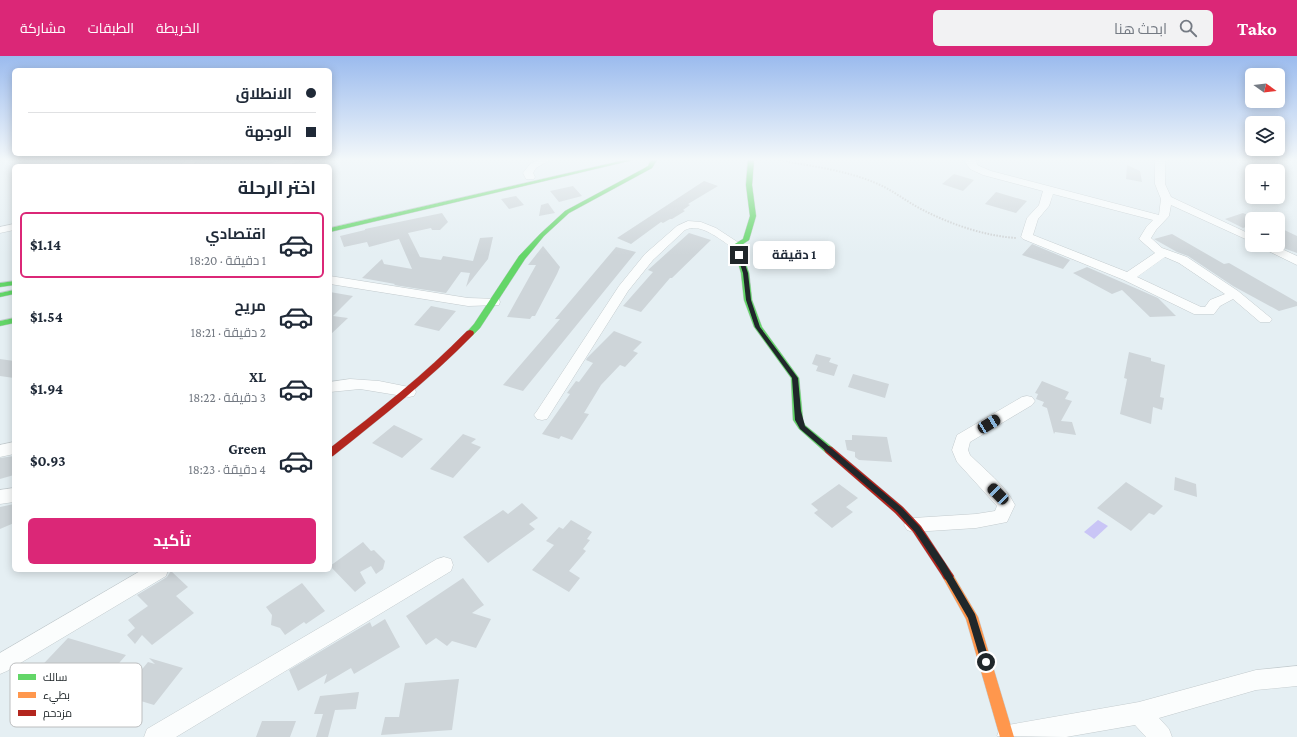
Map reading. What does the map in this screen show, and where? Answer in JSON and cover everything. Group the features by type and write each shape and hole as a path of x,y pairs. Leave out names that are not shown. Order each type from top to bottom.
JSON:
{"main road":[{"path":"332,222 464,192"},
{"path":"332,230 485,192"},
{"path":"332,451 409,392 445,360 477,326 522,258 542,235 567,212 604,192"},
{"path":"750,192 752,223 746,240 736,245 745,273 748,300 758,327 795,378 798,415 802,427 899,510 913,525 942,566 972,617 1007,736"},
{"path":"0,285 12,283"},
{"path":"0,295 12,292"},
{"path":"0,301 12,298"},
{"path":"0,317 12,314"},
{"path":"0,324 12,321"}],"street":[{"path":"1048,192 1044,206 1033,218 1027,237 1128,276 1199,311 1209,311 1215,303 1234,294"},
{"path":"1056,192 1161,219"},
{"path":"1163,192 1166,198 1164,216 1151,228 1145,239 1158,250 1183,260 1234,294 1265,319"},
{"path":"1166,198 1245,236"},
{"path":"542,415 623,290 649,256 681,228 688,224 701,225 736,245"},
{"path":"0,230 12,227"},
{"path":"1128,276 1165,252"},
{"path":"1278,252 1297,261"},
{"path":"332,280 468,302 494,302"},
{"path":"332,386 356,383 378,385 409,392"},
{"path":"913,525 976,521 1000,517 1006,505 998,494 963,458 960,450 963,439 1027,401"},
{"path":"0,451 12,448"},
{"path":"0,498 12,495"},
{"path":"155,737 444,564"},
{"path":"0,664 156,572"},
{"path":"1007,736 1139,713 1256,680 1297,676"},
{"path":"1139,713 1161,737"}],"path":[{"path":"891,192 924,210 952,221 1012,238 1027,237"}],"shaded area":[{"path":"1098,520 1108,526 1094,539 1084,532"}],"building":[{"path":"551,192 578,192 582,196 559,202"},
{"path":"688,192 708,192 688,204 690,205 683,210 685,211 672,219 663,223 661,222 631,244 617,238"},
{"path":"996,192 1027,201 1016,213 985,204"},
{"path":"516,196 524,205 509,209 501,199"},
{"path":"548,203 555,213 539,216 541,205"},
{"path":"442,213 448,222 440,230 432,230 431,228 408,233 420,257 441,260 443,256 473,261 480,238 493,237 488,259 466,287 470,273 461,272 446,293 394,285 395,284 362,278 382,259 384,264 412,269 399,239 369,247 367,242 344,247 340,236 365,229"},
{"path":"1243,213 1245,214 1245,227 1243,228 1225,219"},
{"path":"1285,230 1297,236 1297,253 1285,249"},
{"path":"689,233 711,240 672,278 670,278 641,312 623,306 653,272 648,270"},
{"path":"1172,234 1224,264 1229,263 1297,302 1297,306 1279,311 1233,286 1188,256 1177,252 1154,239"},
{"path":"1032,244 1070,260 1063,269 1022,255"},
{"path":"543,246 560,267 557,274 535,316 532,316 530,319 507,317 536,265 528,265"},
{"path":"616,247 636,252 523,391 503,385 560,319 555,319"},
{"path":"1087,267 1158,298 1176,316 1150,317 1122,290 1112,294 1073,273"},
{"path":"332,292 353,296 333,316 348,318 332,333"},
{"path":"431,306 456,311 439,331 414,325"},
{"path":"614,331 642,342 633,351 638,353 625,367 620,365 601,385 584,413 589,414 572,440 561,436 559,439 542,434 570,394 567,393 576,381 579,382 593,363 586,360 587,358"},
{"path":"1129,352 1151,358 1151,361 1165,365 1160,397 1164,398 1162,410 1153,407 1151,424 1120,414 1127,379 1124,378"},
{"path":"816,354 831,358 829,362 838,365 834,376 816,371 818,366 812,364"},
{"path":"0,359 12,361 12,378 0,376"},
{"path":"853,374 889,384 885,398 848,387"},
{"path":"1042,381 1069,392 1065,399 1072,401 1061,421 1072,422 1076,435 1055,432 1054,434 1047,408 1042,406 1044,402 1036,399 1038,394 1035,393"},
{"path":"394,425 423,439 402,458 372,443"},
{"path":"463,434 476,439 471,443 481,447 453,478 430,469"},
{"path":"852,435 887,437 892,462 859,460 855,457 855,452 847,450 845,440 852,440"},
{"path":"12,456 12,476 0,479 0,458"},
{"path":"1175,477 1196,484 1197,497 1174,490"},
{"path":"1126,482 1163,506 1154,515 1149,513 1131,531 1097,508"},
{"path":"839,484 858,498 846,507 853,512 832,528 814,513 818,510 811,504"},
{"path":"522,503 538,518 529,524 535,529 488,563 463,537 503,510 508,514"},
{"path":"12,504 12,524 0,529 0,507"},
{"path":"571,520 592,532 587,539 590,540 583,549 586,551 569,571 580,578 569,592 532,570 554,545 546,541 559,527 563,529"},
{"path":"363,542 371,551 374,550 385,561 383,569 376,574 371,566 360,572 366,583 355,592 332,568 332,565"},
{"path":"170,572 172,572 188,587 176,596 194,613 152,645 142,635 135,644 127,635 135,628 128,620 148,606 137,595 167,577"},
{"path":"463,578 484,605 472,613 491,619 476,648 452,641 447,646 436,638 426,645 406,616"},
{"path":"302,583 325,611 306,624 304,622 285,635 280,628 271,625 272,615 266,607"},
{"path":"385,619 400,647 354,674 351,668 324,684 327,674 298,691 289,670 370,622 372,627"},
{"path":"68,638 126,655 119,663 44,663"},
{"path":"149,658 183,668 154,705 142,701 142,669 148,662 155,664"},
{"path":"459,679 452,730 381,735 385,717 399,717 405,683"},
{"path":"359,692 356,709 335,710 328,737 316,737 323,714 314,714 320,696"},
{"path":"262,721 296,721 290,737 256,737"}],"traffic: fast":[{"path":"332,230 494,192"},
{"path":"470,333 477,326 522,258 542,235 567,212 605,192"},
{"path":"750,192 753,216 746,240 736,245 745,273 748,300 758,327 795,378 798,420 802,427 829,450"},
{"path":"0,285 12,283"},
{"path":"0,295 12,292"},
{"path":"0,324 12,321"}],"traffic: slow":[{"path":"948,576 972,617 1007,737"}],"traffic: jam":[{"path":"332,451 420,381 470,333"},
{"path":"829,450 899,510 917,529 948,576"}],"route":[{"path":"739,255 745,273 748,300 758,327 795,378 798,420 802,427 899,510 917,529 942,566 972,617 986,662"}]}
